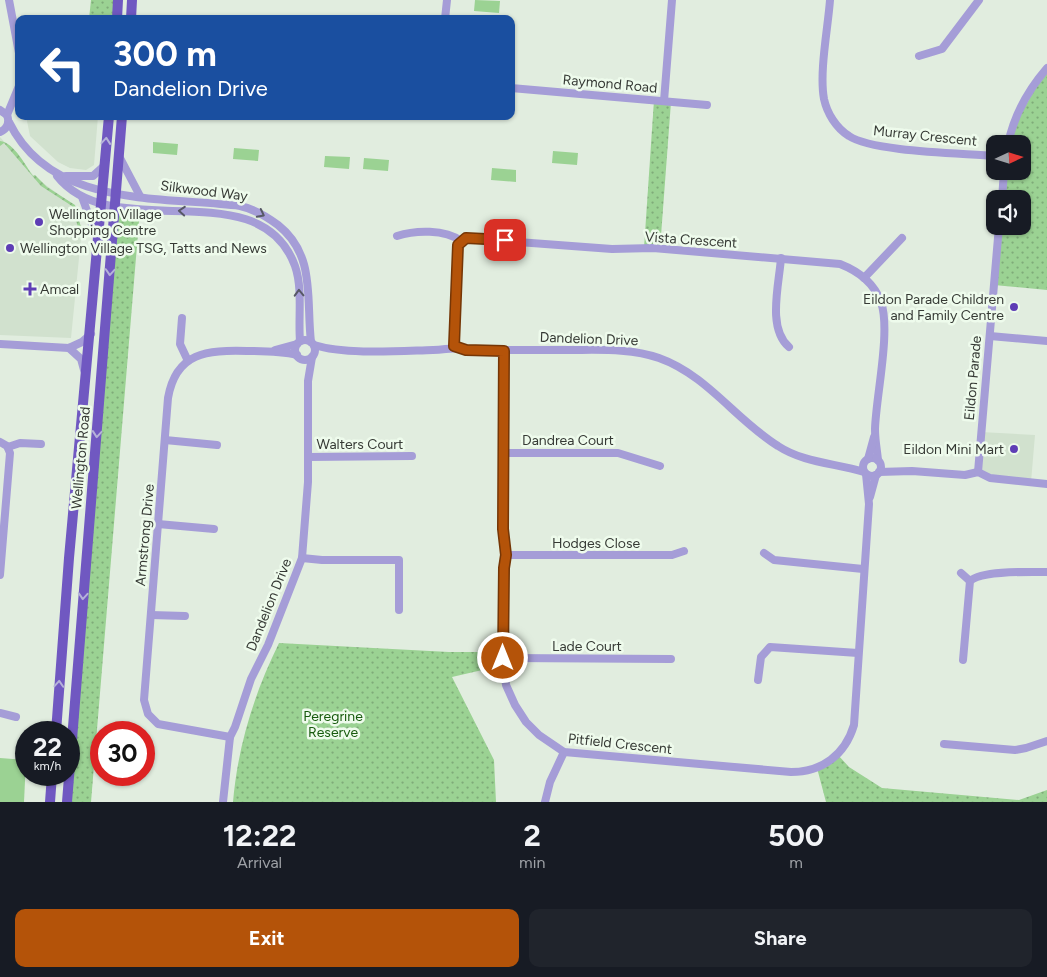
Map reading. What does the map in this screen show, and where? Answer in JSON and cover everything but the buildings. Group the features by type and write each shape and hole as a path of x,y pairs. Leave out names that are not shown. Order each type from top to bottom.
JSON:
{"main road":[{"path":"117,15 118,0"},
{"path":"131,15 132,0"},
{"name":"Wellington Road","path":"57,721 109,120"},
{"name":"Wellington Road","path":"67,802 122,120"},
{"path":"50,802 51,786"}],"street":[{"path":"9,0 15,32"},
{"path":"445,15 447,0"},
{"path":"664,101 672,0"},
{"name":"Murray Crescent","path":"830,0 823,90 828,110 842,130 849,136 870,145 986,155"},
{"path":"919,56 942,49 979,0"},
{"path":"1010,135 1014,121 1024,100 1047,68"},
{"name":"Raymond Road","path":"515,88 707,105"},
{"path":"14,96 0,109 8,119 15,135 34,157 56,175 67,188 82,197 98,240"},
{"path":"0,132 6,129 14,96"},
{"path":"0,132 15,135"},
{"path":"118,155 140,196"},
{"path":"56,175 74,177 93,176 104,166"},
{"name":"Silkwood Way","path":"56,175 102,192 214,203 248,208 264,215 286,232 301,254 308,279 313,343"},
{"name":"Silkwood Way","path":"82,197 115,206 237,216 260,224 275,236 292,258 298,280 299,343"},
{"path":"161,210 162,198"},
{"path":"213,214 214,203"},
{"path":"397,236 410,232 430,233 453,235 461,241 458,248 454,346"},
{"name":"Eildon Parade","path":"978,472 998,235"},
{"name":"Vista Crescent","path":"461,241 469,238 612,249 653,248 840,264 864,278 876,292 884,315 875,430 879,462 878,473"},
{"path":"864,278 902,238"},
{"path":"292,258 301,254"},
{"path":"781,258 776,323 779,336 789,347"},
{"path":"182,318 180,344 188,361"},
{"path":"0,344 69,348 82,342 91,334"},
{"path":"990,336 1047,341"},
{"path":"306,340 313,343 313,356 307,359 298,356 299,343 306,340"},
{"name":"Armstrong Drive","path":"271,351 299,343"},
{"name":"Dandelion Drive","path":"313,343 335,350"},
{"name":"Dandelion Drive","path":"223,802 230,737 251,679 268,645 302,558 308,482 308,381 313,356 335,350 434,350 454,346 466,350 504,351 622,350 660,358 690,374 785,451 810,460 840,464 865,473 878,473"},
{"path":"69,348 80,359 86,374"},
{"name":"Armstrong Drive","path":"230,737 166,726 154,721 148,714 144,700 170,387 175,374 197,355 218,350 271,351 298,356"},
{"name":"Pitfield Crescent","path":"504,351 503,529 506,555 504,568 503,658 506,685 520,715 539,735 564,752 791,772 817,768 841,751 851,735 854,725 863,568 869,504 878,473"},
{"name":"Dandelion Drive","path":"298,356 308,381"},
{"name":"Vista Crescent","path":"865,473 866,461 875,430"},
{"path":"165,440 218,445"},
{"path":"0,442 8,447 10,457 1,542 0,575"},
{"path":"8,447 20,443 41,444"},
{"name":"Dandrea Court","path":"504,453 618,453 660,466"},
{"name":"Walters Court","path":"308,457 412,456"},
{"name":"Dandelion Drive","path":"840,464 866,461 879,462"},
{"path":"879,462 912,471"},
{"path":"878,473 912,471 964,476 978,472 990,478 1047,484"},
{"name":"Pitfield Crescent","path":"865,473 869,504"},
{"path":"158,524 214,528"},
{"name":"Hodges Close","path":"506,555 672,555 684,551"},
{"path":"764,554 774,560 863,568"},
{"path":"302,558 322,560 399,560 399,610"},
{"path":"970,581 974,578 1008,573 1047,572"},
{"path":"961,573 970,581"},
{"path":"963,660 970,581"},
{"path":"151,614 185,616"},
{"path":"758,680 761,657 770,647 858,653"},
{"name":"Lade Court","path":"503,658 671,658"},
{"path":"0,713 16,717"},
{"path":"944,744 1015,750 1047,741"},
{"path":"545,802 550,782 564,752"}],"shaded area":[{"path":"27,120 98,120 94,165 86,170 70,168 58,162 30,136"},
{"name":"Wellington Village Shopping Centre","path":"0,137 35,177 73,205 81,238 71,338 0,335"},
{"path":"981,432 1035,435 1031,482 982,474"}],"green space":[{"path":"91,0 118,0 117,15 89,15"},
{"path":"475,0 500,1 499,13 474,11"},
{"path":"1047,68 1047,290 994,285 998,235 1031,235 1031,190 1003,190 1003,180 1031,180 1031,135 1010,135"},
{"path":"654,100 671,102 660,249 644,248"},
{"path":"0,141 5,142 15,150 33,176 35,175 47,187 75,205 82,231 75,234 79,231 72,206 41,186 4,143 0,146"},
{"path":"153,142 178,144 177,155 153,153"},
{"path":"234,148 259,150 258,161 233,159"},
{"path":"553,151 578,153 577,165 552,163"},
{"path":"325,156 350,157 349,169 324,167"},
{"path":"364,158 389,160 388,171 363,169"},
{"path":"492,168 516,170 516,182 491,180"},
{"path":"115,206 140,209 98,721 90,721 90,786 92,786 91,802 67,802 68,786 80,786 80,721 74,721"},
{"name":"Peregrine Reserve","path":"279,643 449,652 504,652 504,665 452,677 494,760 496,802 233,802 235,781 248,720 262,681"},
{"path":"838,755 849,767 882,788 1019,800 1047,790 1047,802 826,802 817,768"},
{"path":"0,758 15,759 15,786 25,786 24,802 0,802"}],"place":[{"name":"Wellington Village Shopping Centre","path":"39,222"},
{"name":"Wellington Village TSG, Tatts and News","path":"10,248"},
{"name":"Amcal","path":"30,289"},
{"name":"Eildon Parade Children and Family Centre","path":"1014,307"},
{"name":"Eildon Mini Mart","path":"1014,449"}],"route":[{"path":"503,658 504,568 506,555 503,529 504,351 466,350 454,346 454,330 458,245 466,238 505,240"}]}
